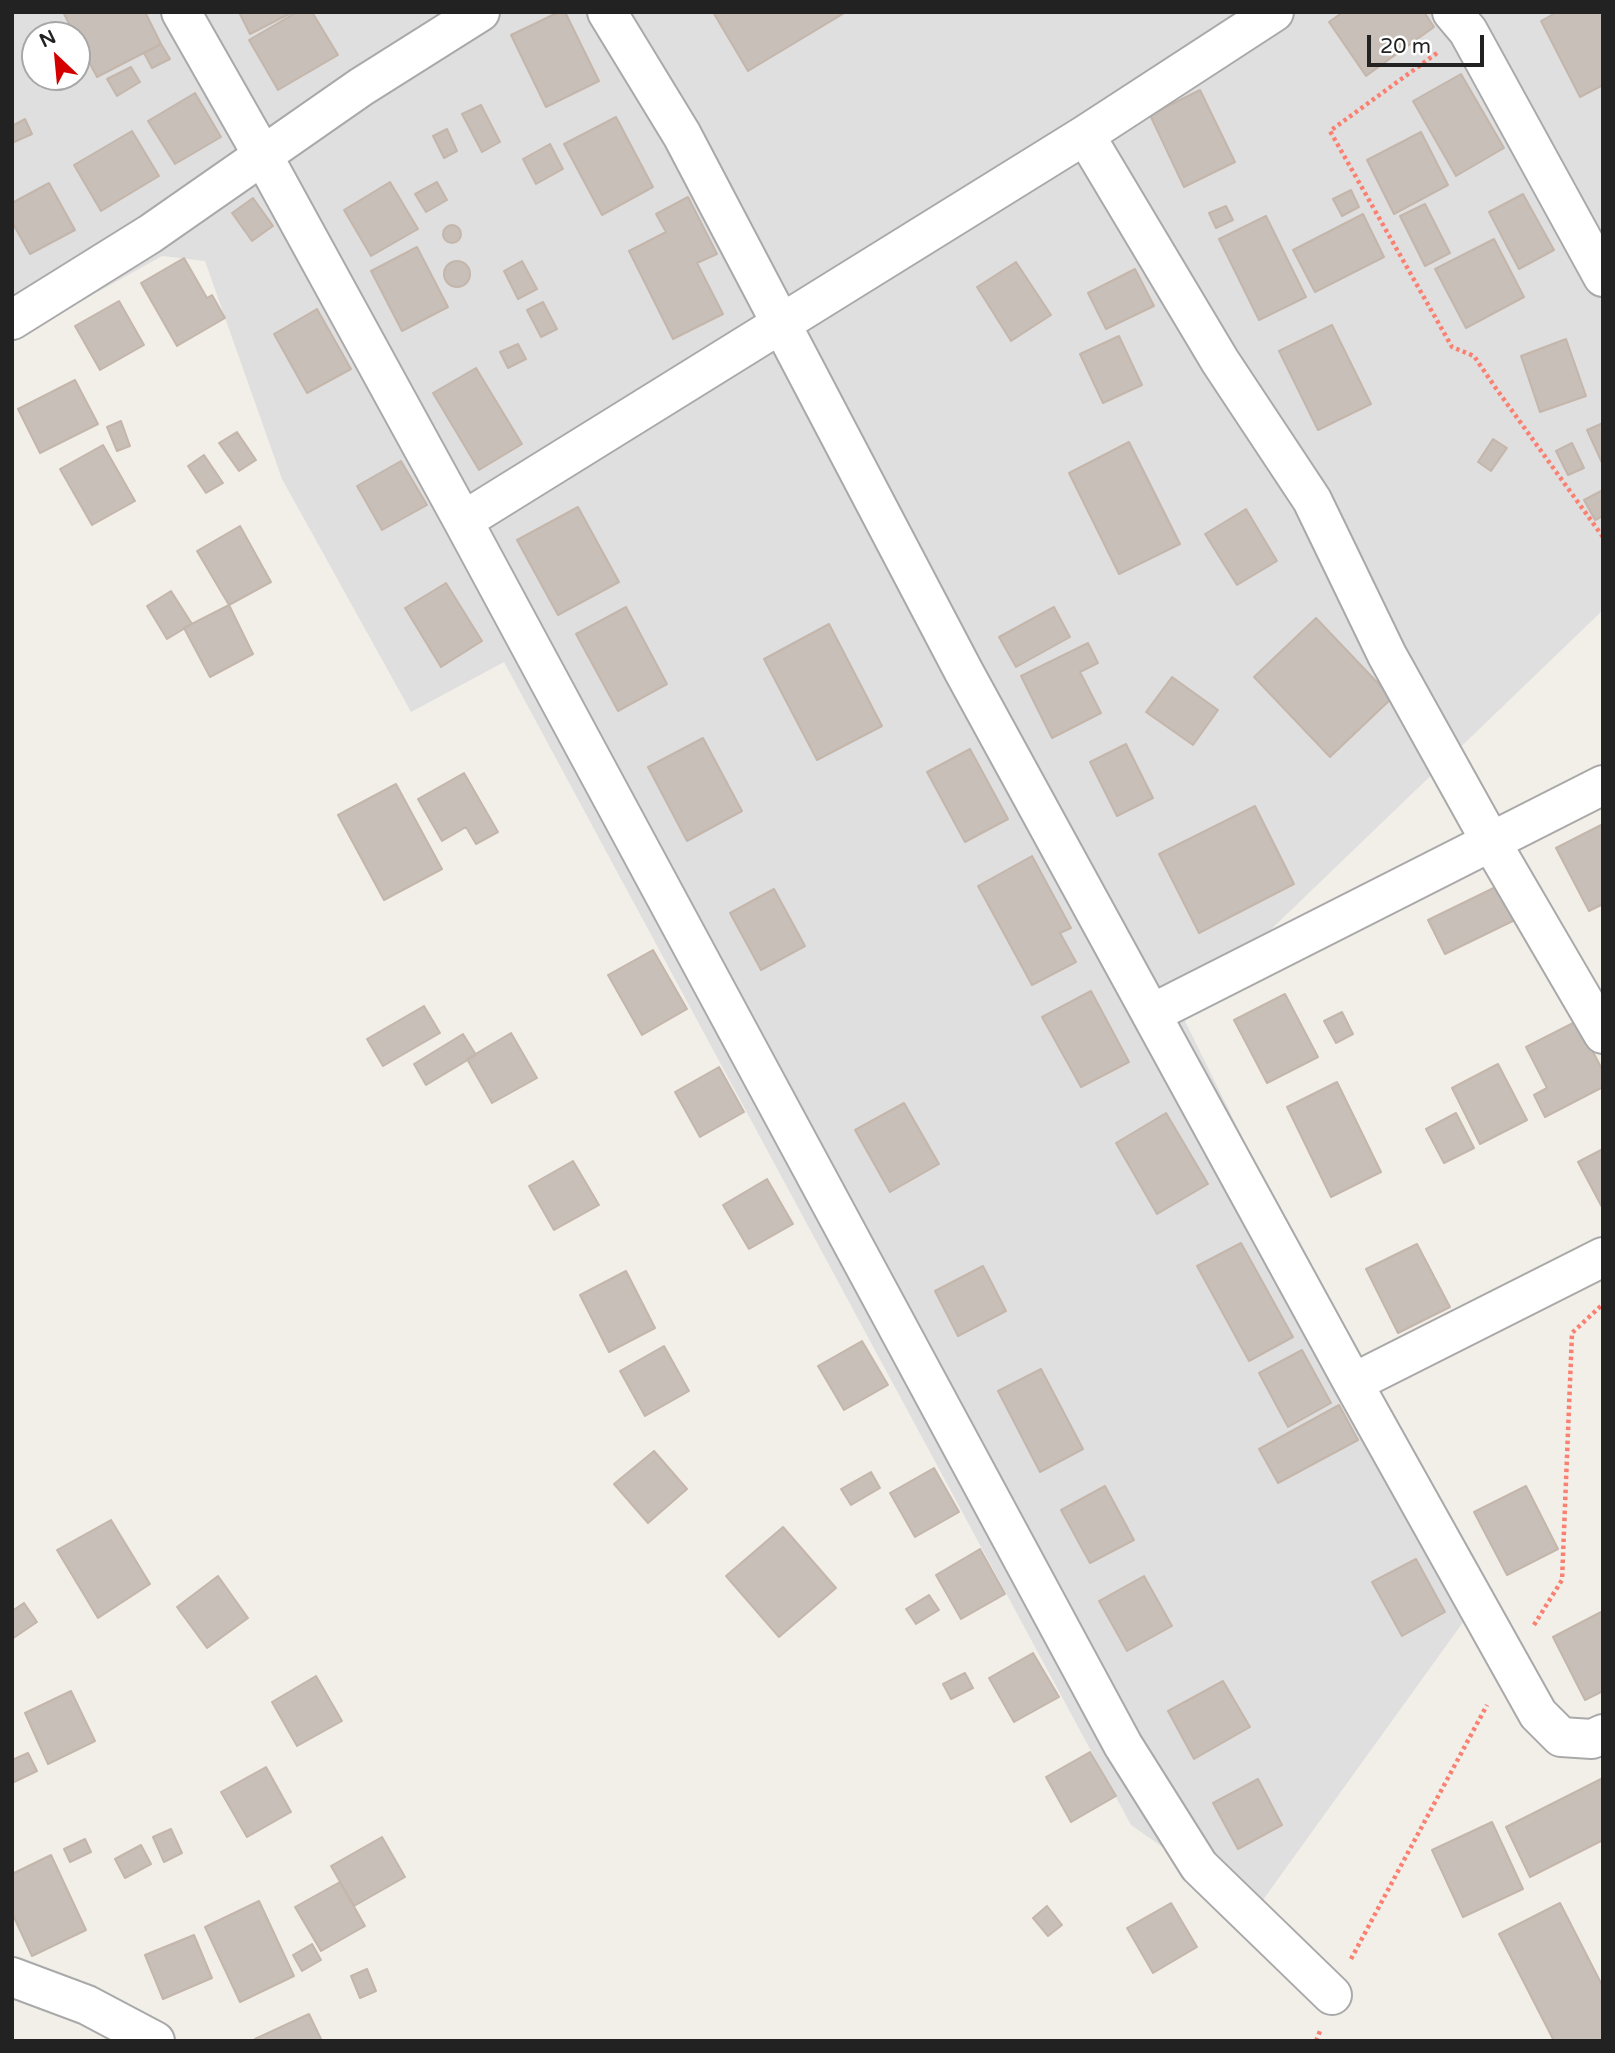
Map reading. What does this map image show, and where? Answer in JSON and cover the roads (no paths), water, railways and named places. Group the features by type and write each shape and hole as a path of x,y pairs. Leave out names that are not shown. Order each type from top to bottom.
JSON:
{"street":[{"path":"181,12 463,521 1122,1745 1199,1866 1332,1995"},
{"path":"12,320 150,234 361,87 480,12"},
{"path":"607,12 681,135 964,672 1353,1383 1538,1714 1562,1737 1592,1739 1603,1734"},
{"path":"463,521 1085,135 1274,12"},
{"path":"1460,22 1603,277"},
{"path":"1085,135 1220,361 1312,500 1387,655 1491,842 1603,1034"},
{"path":"1151,1014 1603,785"},
{"path":"1353,1383 1603,1257"},
{"path":"12,1977 87,2005 155,2041"}]}
